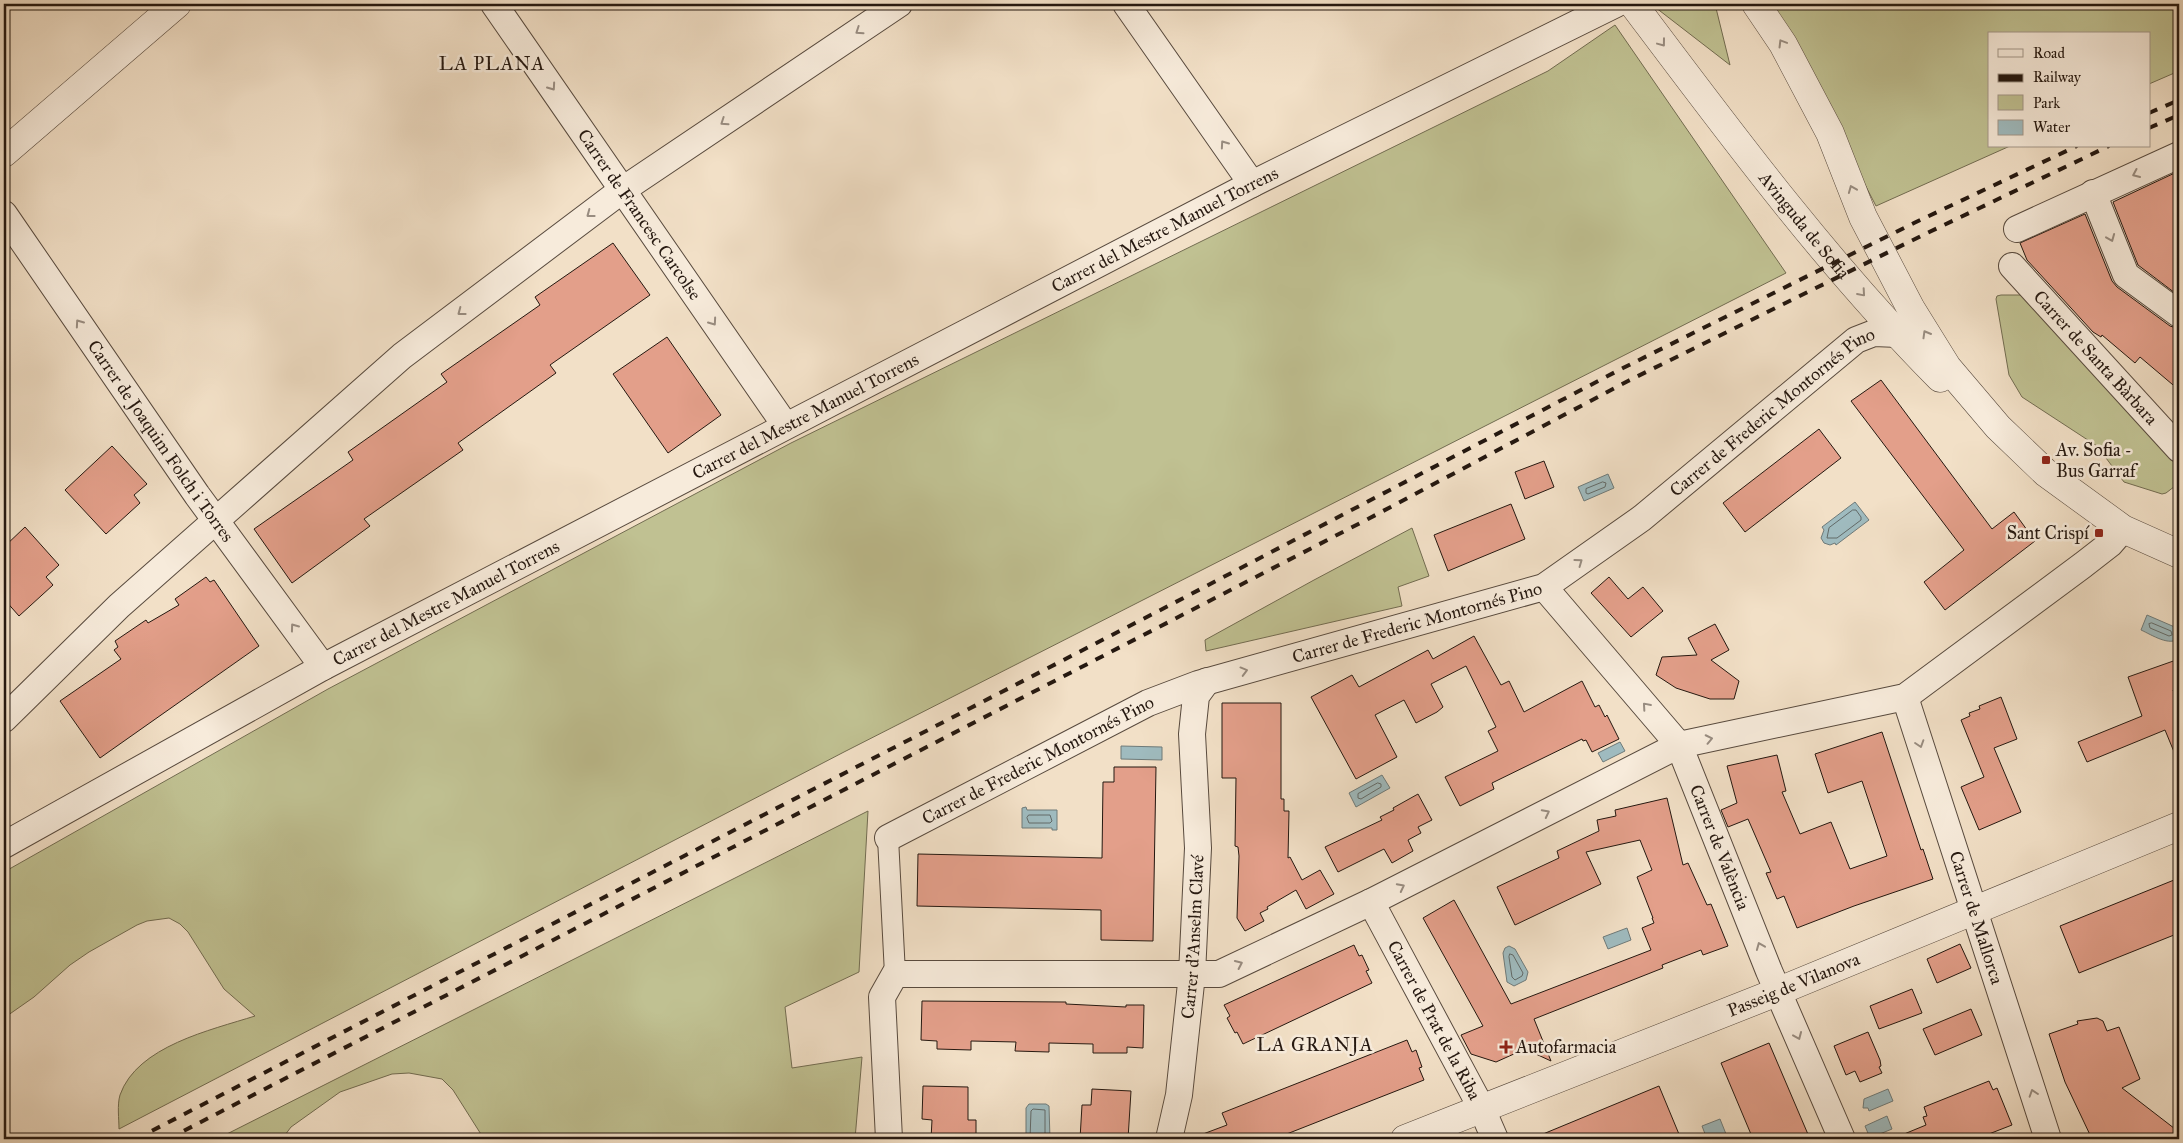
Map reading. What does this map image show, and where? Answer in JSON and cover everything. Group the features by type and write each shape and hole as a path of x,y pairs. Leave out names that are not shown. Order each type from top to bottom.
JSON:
{"street":[{"path":"4,153 177,4"},
{"name":"Carrer de Francesc Carcolse","path":"494,4 785,425"},
{"path":"4,719 119,606 402,356 621,190 899,4"},
{"path":"1126,4 1252,184"},
{"name":"Carrer del Mestre Manuel Torrens","path":"4,845 322,667 785,425 1252,184 1616,4"},
{"name":"Avinguda de Sofia","path":"1633,4 1733,138 1811,235 1898,334 1945,383 1998,427 2046,473 2123,528 2179,554"},
{"name":"Avinguda de Sofia","path":"1756,4 1783,44 1830,133 1863,217 1911,309 1947,367 1998,427"},
{"path":"2017,229 2179,155"},
{"path":"2093,193 2126,275 2179,314"},
{"name":"Carrer de Joaquim Folch i Torres","path":"4,214 215,520 322,667"},
{"name":"Carrer de Santa Bàrbara","path":"2012,266 2179,449"},
{"name":"Carrer de Frederic Montornés Pino","path":"888,838 1148,704 1207,681 1544,588 1642,518 1856,340 1874,333 1898,334"},
{"path":"895,974 1219,974 1371,902 1680,745 1905,697 2083,565 2110,544 2123,528"},
{"name":"Carrer de València","path":"1544,588 1680,745 1778,991 1842,1139"},
{"name":"Carrer d'Anselm Clavé","path":"1169,1139 1179,1095 1192,974 1198,848 1192,734 1196,696 1207,681"},
{"name":"Carrer de Mallorca","path":"1905,697 2048,1139"},
{"path":"1148,704 1172,712 1192,734"},
{"name":"Passeig de Vilanova","path":"1405,1139 1778,991 2179,826"},
{"path":"888,838 895,974 882,997 889,1139"},
{"name":"Carrer de Prat de la Riba","path":"1371,902 1482,1109 1495,1139"}],"green space":[{"path":"1651,4 1715,4 1730,65"},
{"path":"1772,4 2179,4 2179,71 2150,84 2150,32 1988,32 1988,148 2006,148 1876,206"},
{"path":"1615,25 1786,273 844,752 119,1129 118,1108 120,1095 129,1078 142,1064 177,1042 255,1016 224,989 188,932 180,924 169,918 147,921 137,925 70,965 34,997 4,1018 4,872 328,689 791,443 1548,71"},
{"path":"2021,295 2179,464 2179,483 2162,494 2124,482 2097,446 2022,397 2009,375 1996,299 1997,296"},
{"path":"1412,528 1429,576 1398,587 1402,606 1206,651 1205,640"},
{"path":"868,811 859,972 785,1007 792,1068 862,1057 855,1139 484,1139 453,1090 442,1079 409,1073 392,1074 340,1092 291,1127 282,1139 217,1139"}],"water":[{"path":"1608,474 1614,488 1584,501 1578,487"},
{"path":"1855,502 1869,520 1836,545 1835,543 1830,545 1824,543 1821,538 1824,530 1822,527"},
{"path":"2147,615 2177,628 2179,638 2166,641 2141,630"},
{"path":"1620,742 1625,751 1603,762 1598,753"},
{"path":"1121,746 1162,747 1162,760 1121,759"},
{"path":"1382,775 1390,788 1356,807 1349,793"},
{"path":"1026,807 1027,810 1057,810 1057,830 1052,830 1052,828 1022,828 1022,808"},
{"path":"1627,928 1631,940 1608,949 1603,937"},
{"path":"1509,946 1515,949 1528,972 1526,980 1514,986 1507,982 1503,953 1505,948"},
{"path":"1888,1089 1893,1101 1869,1111 1868,1108 1863,1108 1864,1099"},
{"path":"1029,1104 1046,1104 1049,1106 1050,1139 1026,1139 1026,1108"},
{"path":"1887,1116 1892,1129 1870,1138 1865,1126"},
{"path":"1720,1119 1728,1139 1707,1139 1702,1126"}],"building":[{"path":"2179,171 2179,296 2138,265 2113,202"},
{"path":"2085,214 2112,281 2117,287 2170,326 2179,329 2179,390 2140,357 2135,363 2102,335 2101,337 2093,332 2027,260 2020,243"},
{"path":"613,243 650,295 550,365 556,373 458,443 463,450 364,519 370,526 292,583 254,529 353,460 348,452 447,382 441,374 540,305 535,297"},
{"path":"667,337 721,415 668,453 613,374"},
{"path":"1881,380 1992,529 2014,512 2035,541 1945,610 1924,582 1964,550 1851,401"},
{"path":"1819,429 1841,458 1745,532 1723,503"},
{"path":"112,446 147,484 134,495 140,503 106,534 65,490"},
{"path":"1544,461 1554,487 1525,499 1515,472"},
{"path":"1511,504 1525,539 1448,571 1434,535"},
{"path":"25,527 59,565 46,577 53,585 19,616 4,599 4,547"},
{"path":"206,577 210,582 214,580 259,646 100,758 60,701 121,659 114,650 118,647 115,641 146,620 148,623 179,605 175,599"},
{"path":"1609,577 1628,599 1643,587 1663,611 1631,637 1591,593"},
{"path":"1715,624 1729,650 1711,660 1739,681 1734,699 1710,699 1676,688 1656,675 1662,657 1697,655 1688,638"},
{"path":"1474,636 1501,685 1509,681 1524,712 1582,681 1595,707 1599,705 1605,717 1607,715 1619,739 1592,752 1586,740 1583,741 1582,739 1492,783 1494,789 1460,806 1445,777 1498,751 1488,731 1496,727 1466,666 1431,684 1443,707 1437,712 1416,723 1404,700 1375,715 1397,757 1356,779 1311,697 1352,675 1359,687 1428,650 1433,659"},
{"path":"2179,659 2179,687 2173,690 2179,706 2179,764 2165,730 2087,762 2078,742 2142,716 2128,677"},
{"path":"2001,697 2017,739 1994,748 2021,812 1979,830 1961,787 1984,777 1961,720 1970,716 1969,713 1980,709 1979,706"},
{"path":"1222,703 1281,703 1281,799 1284,799 1284,811 1289,811 1288,858 1290,857 1302,880 1320,870 1334,894 1306,909 1296,890 1267,907 1268,909 1260,913 1264,921 1245,931 1237,918 1239,856 1238,847 1235,846 1236,778 1222,778"},
{"path":"1882,732 1921,850 1923,849 1933,879 1797,928 1784,896 1777,899 1766,873 1771,872 1748,819 1728,827 1721,810 1737,803 1727,766 1777,755 1786,791 1782,792 1800,834 1831,822 1850,869 1887,856 1862,781 1828,793 1815,754"},
{"path":"1114,767 1156,767 1153,941 1101,940 1101,910 917,906 918,854 1102,858 1103,782 1114,782"},
{"path":"1418,794 1432,820 1418,827 1421,833 1408,840 1413,851 1392,863 1384,849 1338,872 1325,847 1382,820 1380,817"},
{"path":"1667,798 1683,865 1688,863 1707,905 1711,904 1728,946 1703,955 1701,950 1662,965 1663,968 1534,1019 1551,1061 1525,1049 1496,1062 1471,1054 1461,1035 1483,1026 1423,918 1454,900 1511,1004 1651,950 1642,928 1654,923 1637,877 1652,870 1640,840 1586,852 1601,884 1515,925 1497,887 1559,858 1557,851 1599,831 1597,820 1616,816 1615,810"},
{"path":"2179,878 2179,933 2079,973 2060,926"},
{"path":"1960,944 1971,968 1937,983 1927,959"},
{"path":"1354,945 1359,956 1362,955 1369,970 1366,971 1372,983 1243,1044 1227,1018 1230,1016 1224,1005"},
{"path":"1912,989 1922,1013 1879,1029 1870,1006"},
{"path":"922,1001 1066,1002 1066,1004 1126,1007 1126,1005 1144,1005 1143,1048 1127,1047 1127,1053 1093,1053 1093,1044 1049,1043 1049,1052 1015,1051 1016,1042 971,1041 971,1050 937,1049 937,1041 921,1040"},
{"path":"1971,1009 1982,1035 1935,1055 1923,1029"},
{"path":"2097,1018 2103,1021 2107,1031 2119,1027 2140,1079 2122,1088 2179,1132 2179,1139 2092,1139 2065,1082 2049,1034 2078,1024 2077,1021"},
{"path":"1868,1032 1880,1060 1881,1066 1879,1067 1882,1073 1860,1082 1855,1071 1846,1075 1834,1046"},
{"path":"1407,1040 1412,1052 1416,1050 1422,1067 1419,1068 1424,1080 1274,1139 1195,1139 1195,1137 1227,1125 1222,1113"},
{"path":"1769,1043 1810,1139 1753,1139 1721,1063"},
{"path":"1989,1081 1993,1090 1997,1088 2012,1125 1976,1139 1892,1139 1926,1125 1923,1117 1927,1116 1924,1107"},
{"path":"923,1086 968,1087 968,1120 976,1120 976,1139 931,1139 932,1120 922,1119"},
{"path":"1659,1086 1681,1139 1531,1139"},
{"path":"1092,1089 1131,1091 1128,1139 1080,1139 1082,1105 1091,1105"}],"railway":[{"path":"2150,113 2179,100"},
{"path":"2150,128 2179,115"},
{"path":"136,1139 1172,604 1623,368 1914,223 2073,148"},
{"path":"168,1139 1368,519 1628,381 1921,236 2105,148"}],"place":[{"name":"Av. Sofia - Bus Garraf","path":"2046,460"},
{"name":"Sant Crispí","path":"2099,533"},
{"name":"Autofarmacia","path":"1506,1047"}],"district":[{"name":"LA PLANA","path":"492,63"},
{"name":"LA GRANJA","path":"1315,1044"}]}
